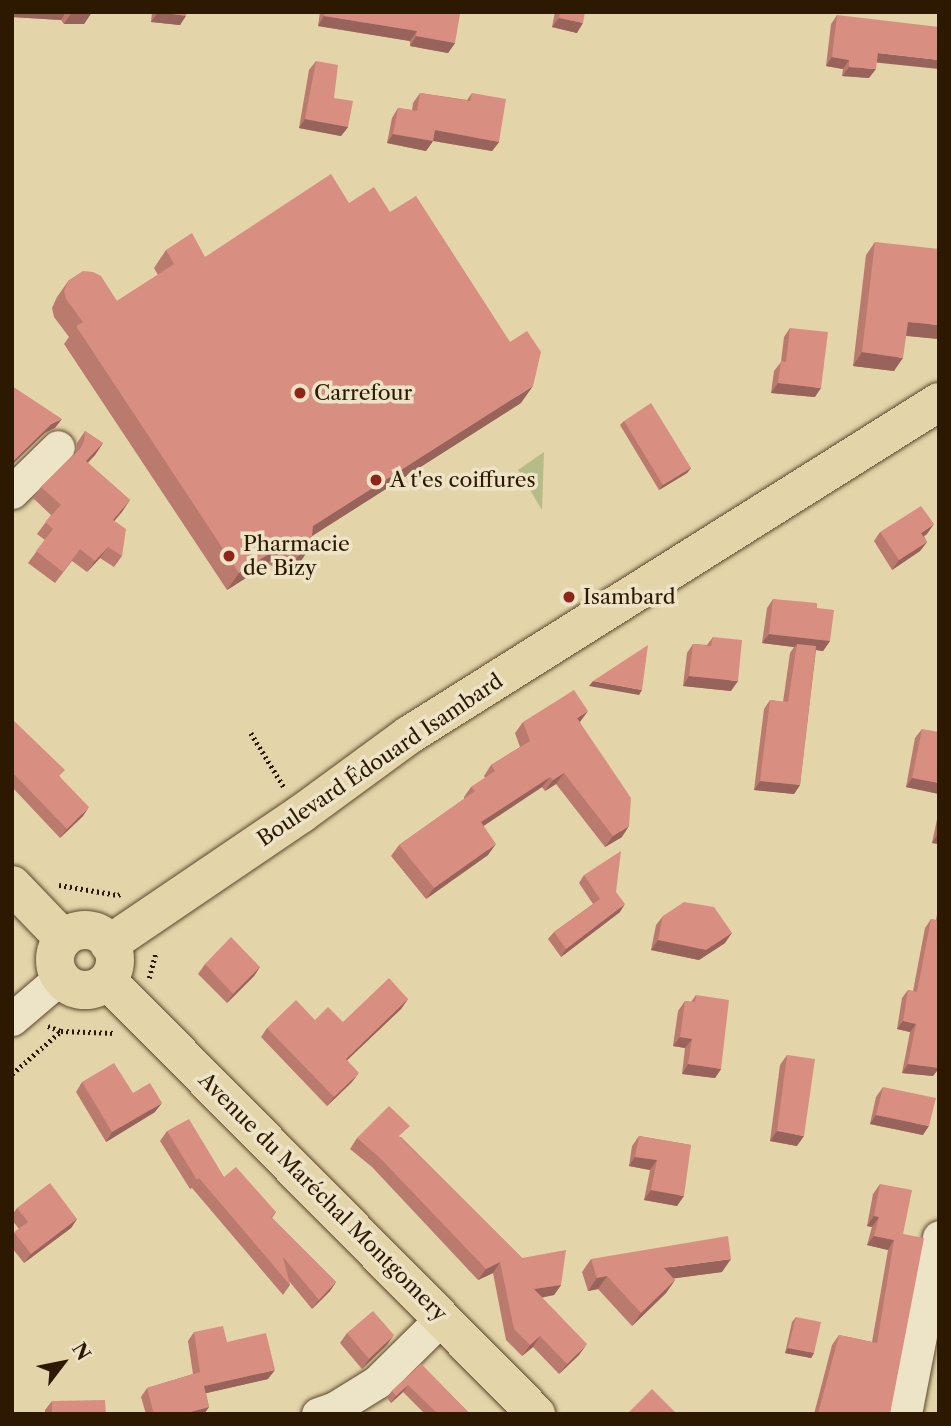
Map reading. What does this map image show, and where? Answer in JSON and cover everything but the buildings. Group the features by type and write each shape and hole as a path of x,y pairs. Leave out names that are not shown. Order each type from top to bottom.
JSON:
{"main road":[{"name":"Boulevard Édouard Isambard","path":"109,962 301,814 409,735 939,402"},
{"path":"29,885 63,938 56,950 54,962 60,978 73,989 85,991 109,962"},
{"name":"Avenue du Maréchal Montgomery","path":"63,938 78,929 90,929 109,962 442,1318 536,1414"}],"street":[{"path":"12,492 58,447"},
{"path":"12,1019 60,978"},
{"path":"905,1414 939,1237"},
{"path":"318,1414 335,1408 377,1382 442,1318"}],"path":[{"path":"251,733 301,814"},
{"path":"29,885 101,890 118,895 128,890"},
{"path":"12,1074 61,1031"}],"green space":[{"path":"544,452 542,510 518,470"}],"place":[{"name":"Carrefour","path":"300,393"},
{"name":"A t'es coiffures","path":"376,480"},
{"name":"Pharmacie de Bizy","path":"229,556"},
{"name":"Isambard","path":"569,597"}]}
